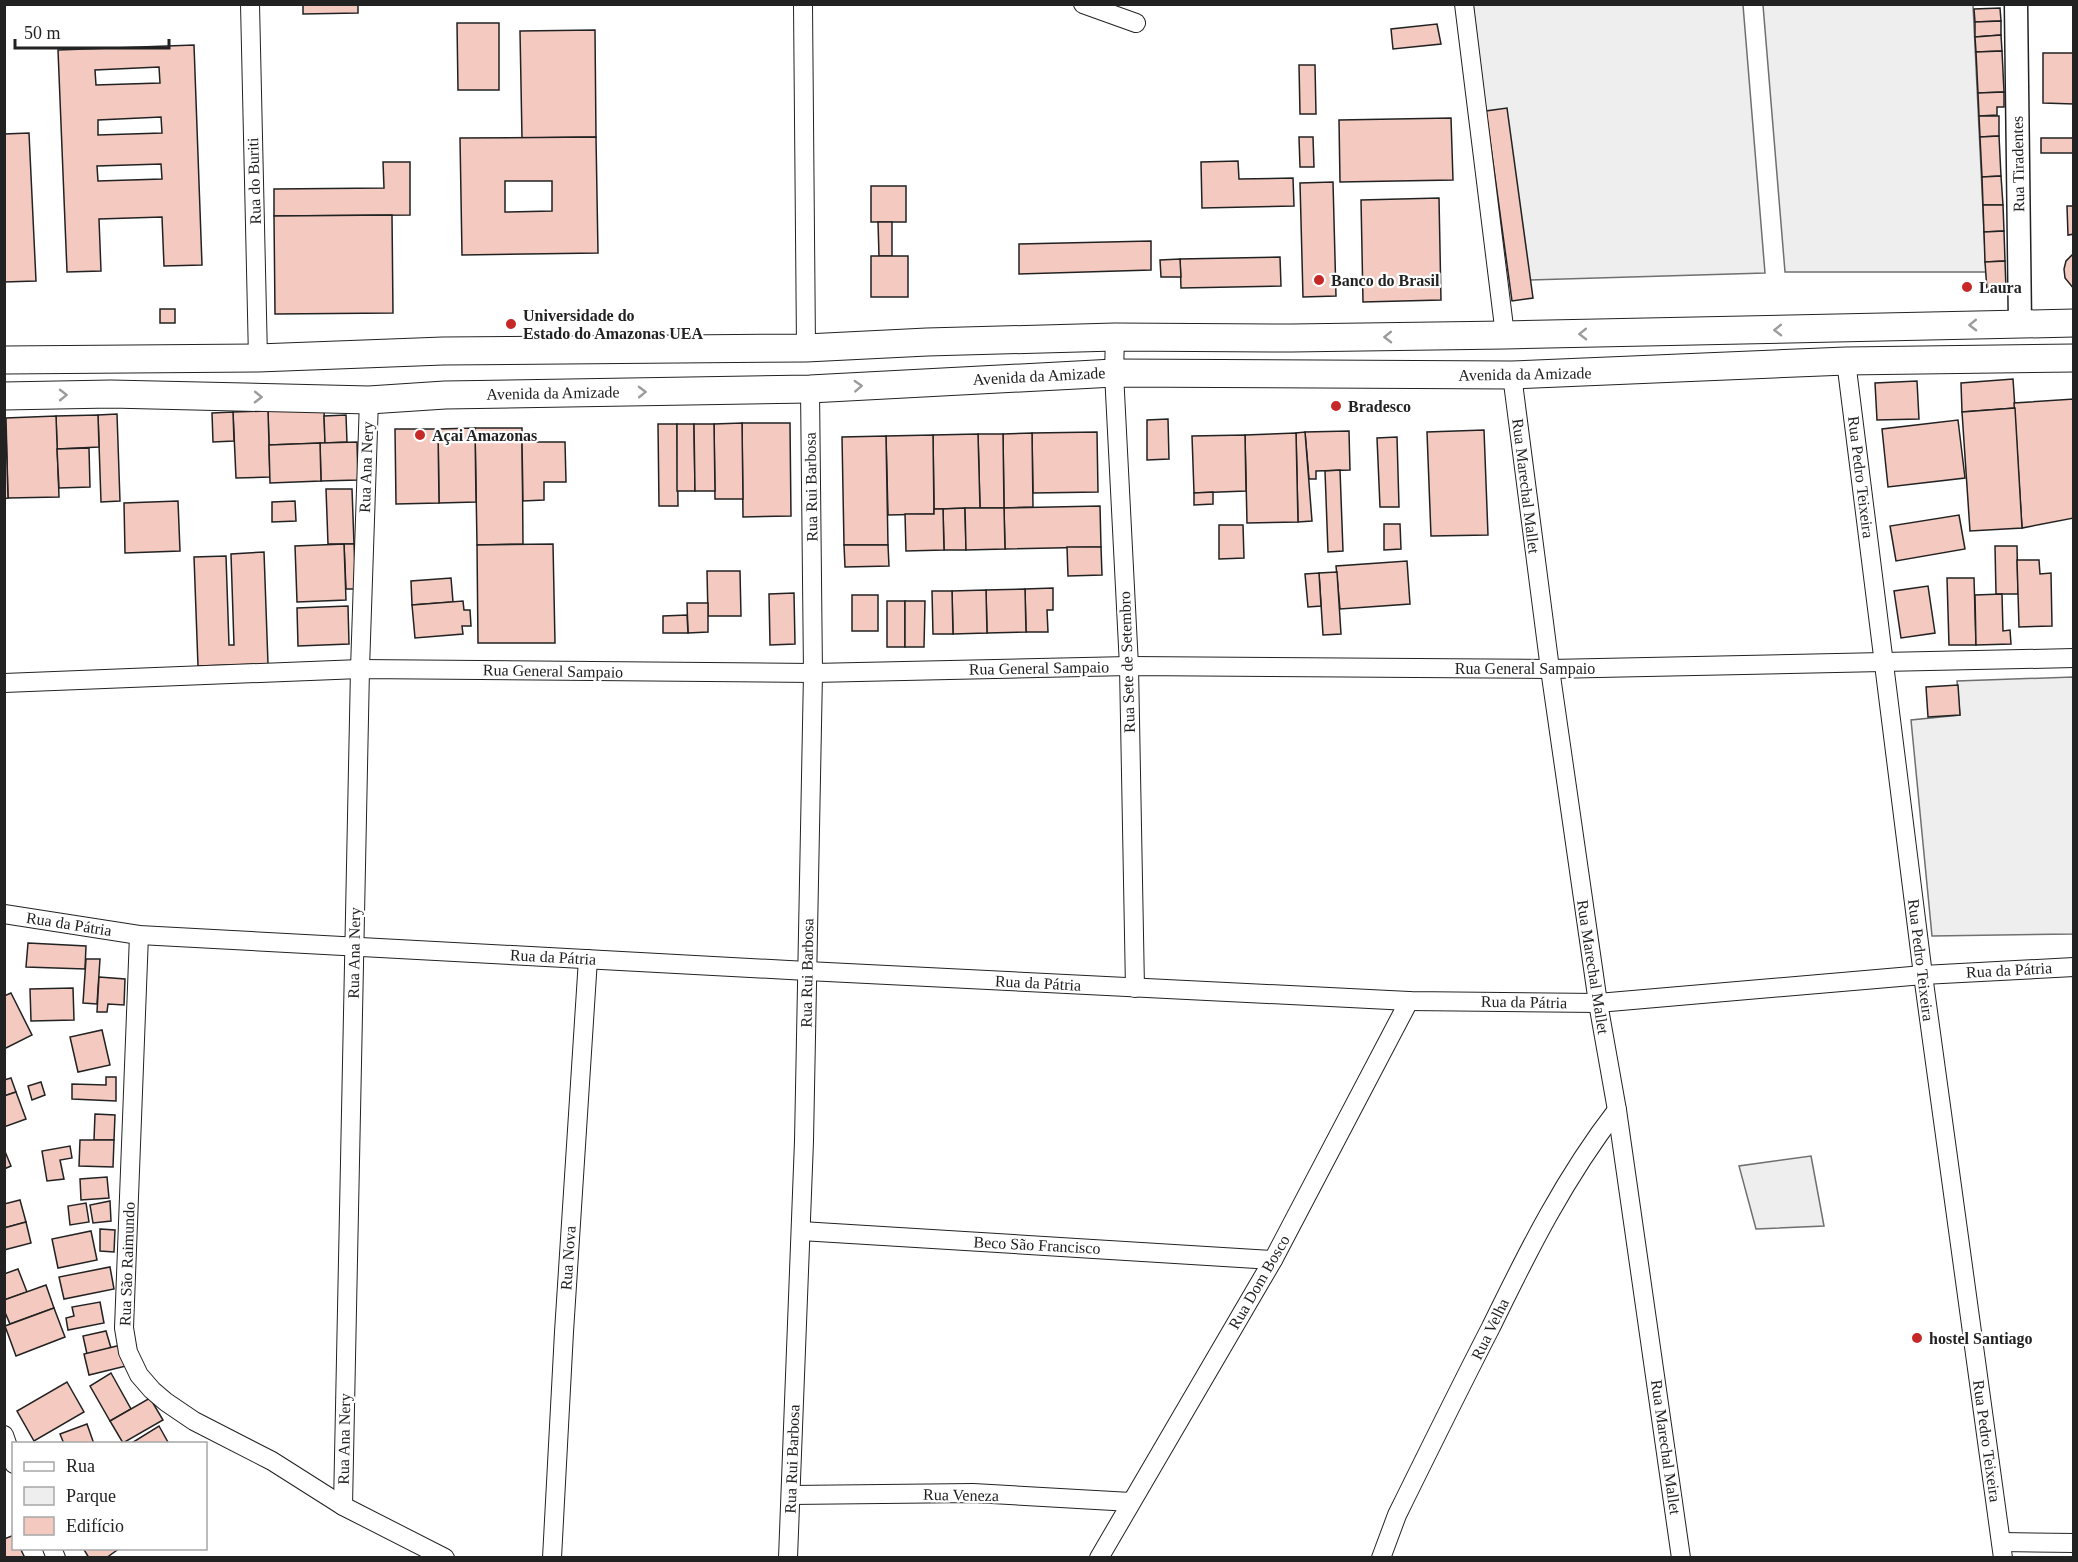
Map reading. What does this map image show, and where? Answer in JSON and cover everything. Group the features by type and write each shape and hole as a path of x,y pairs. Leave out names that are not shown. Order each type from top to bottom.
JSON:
{"main road":[{"path":"4,360 258,358 443,351 806,348 1115,337 1292,338 1505,335 2073,323"},
{"path":"1630,333 1641,371"},
{"path":"1292,338 1294,374"},
{"path":"443,351 445,395"},
{"name":"Avenida da Amizade","path":"4,396 111,394 369,400 445,395 810,389 1114,372 1512,375 1846,361 2073,358"}],"street":[{"name":"Rua do Buriti","path":"250,4 258,358"},
{"path":"803,4 806,348"},
{"path":"1083,4 1137,23"},
{"path":"1464,4 1505,335"},
{"name":"Rua Tiradentes","path":"2016,4 2020,324"},
{"name":"Rua Sete de Setembro","path":"1115,337 1114,372 1129,666 1135,988"},
{"name":"Rua Pedro Teixeira","path":"1846,361 1923,975 2002,1550"},
{"name":"Rua Marechal Mallet","path":"1512,375 1550,669 1598,1003 1617,1110 1681,1557"},
{"name":"Rua Rui Barbosa","path":"788,1557 801,1231 813,674 810,389"},
{"name":"Rua Ana Nery","path":"343,1506 360,669 369,400"},
{"name":"Rua General Sampaio","path":"4,683 360,669 813,674 1129,666 1550,669 2073,658"},
{"name":"Rua da Pátria","path":"4,914 139,935 1409,1001 1598,1003 1923,975 2073,967"},
{"name":"Rua São Raimundo","path":"139,935 124,1328 128,1352 139,1375 166,1402 194,1421 272,1461 343,1506 445,1557"},
{"name":"Rua Nova","path":"552,1557 588,959"},
{"name":"Rua Dom Bosco","path":"1099,1557 1273,1260 1409,1001"},
{"name":"Rua Velha","path":"1381,1557 1397,1515 1524,1259 1570,1176 1591,1143 1617,1110"},
{"name":"Beco São Francisco","path":"801,1231 1273,1260"},
{"path":"4,1435 12,1458"},
{"name":"Rua Veneza","path":"791,1495 973,1493 1131,1502"},
{"path":"2002,1550 2073,1544"}],"green space":[{"path":"1473,5 1743,5 1765,273 1530,280 1486,111"},
{"path":"1763,5 1973,5 1986,272 1785,272"},
{"path":"2073,677 2073,934 1932,936 1911,720 1960,715 1957,681"},
{"path":"1811,1156 1824,1226 1756,1229 1739,1166"}],"building":[{"path":"303,4 358,4 358,13 303,14"},
{"path":"2000,8 2001,21 1975,22 1974,9"},
{"path":"2001,21 2001,35 1975,37 1975,22"},
{"path":"457,23 499,23 499,90 458,90"},
{"path":"1437,24 1441,44 1393,49 1391,29"},
{"path":"595,30 596,137 522,138 520,31"},
{"path":"2001,35 2002,51 1976,52 1975,37"},
{"path":"194,45 202,265 164,266 162,217 99,219 101,271 67,272 58,50","holes":["159,67 160,83 96,85 95,70","161,117 162,133 98,135 98,120","161,164 162,179 98,181 97,166"]},
{"path":"2002,51 2004,92 1978,93 1976,52"},
{"path":"2043,53 2074,53 2074,104 2043,103"},
{"path":"1299,65 1315,65 1316,114 1300,114"},
{"path":"2004,92 2004,107 1997,107 1997,115 1979,116 1978,93"},
{"path":"1507,108 1533,298 1512,301 1486,111"},
{"path":"1979,116 1999,116 1999,136 1980,137"},
{"path":"1451,118 1453,180 1340,182 1339,120"},
{"path":"29,133 36,281 4,282 4,134"},
{"path":"1999,136 2001,176 1982,177 1980,137"},
{"path":"596,137 598,253 462,255 460,138","holes":["505,181 552,181 552,211 505,212"]},
{"path":"1299,137 1313,137 1314,167 1300,167"},
{"path":"2041,138 2073,138 2073,153 2041,153"},
{"path":"1238,161 1239,179 1293,178 1294,206 1202,208 1201,162"},
{"path":"383,162 410,162 410,215 274,216 274,189 384,188"},
{"path":"2001,176 2003,205 1983,205 1982,177"},
{"path":"1333,182 1336,296 1303,297 1300,183"},
{"path":"871,186 906,186 906,222 871,222"},
{"path":"1439,198 1441,300 1363,302 1361,200"},
{"path":"1983,205 2003,205 2004,231 1984,232"},
{"path":"2067,206 2074,206 2074,234 2068,235"},
{"path":"392,215 393,313 275,314 274,216"},
{"path":"878,222 892,222 892,256 879,256"},
{"path":"2004,231 2005,261 1985,262 1984,232"},
{"path":"1151,241 1151,270 1019,274 1019,244"},
{"path":"2074,253 2074,289 2065,278 2064,269 2066,261"},
{"path":"871,256 908,256 908,297 871,297"},
{"path":"1280,257 1281,286 1181,288 1180,259"},
{"path":"1180,259 1181,277 1161,277 1160,260"},
{"path":"2005,261 2006,289 1987,290 1985,262"},
{"path":"160,309 175,309 175,323 160,323"},
{"path":"2013,379 2015,408 1962,412 1961,383"},
{"path":"1917,381 1919,419 1877,420 1875,383"},
{"path":"2074,399 2074,518 2022,528 2014,403"},
{"path":"2015,408 2022,528 1970,531 1962,412"},
{"path":"324,409 325,443 269,445 268,411"},
{"path":"268,411 270,477 236,478 233,412"},
{"path":"233,412 234,441 213,442 212,413"},
{"path":"117,414 120,501 101,502 98,415"},
{"path":"98,415 99,447 57,449 56,416"},
{"path":"346,415 347,442 325,443 324,416"},
{"path":"56,416 59,497 8,498 6,418"},
{"path":"1168,419 1169,459 1147,460 1147,420"},
{"path":"1958,420 1965,478 1888,487 1882,429"},
{"path":"742,423 790,423 791,516 743,517"},
{"path":"742,423 743,499 715,499 714,424"},
{"path":"658,424 677,424 678,506 659,506"},
{"path":"677,424 694,424 695,491 677,491"},
{"path":"694,424 714,424 715,491 695,491"},
{"path":"475,428 522,428 523,544 477,545"},
{"path":"475,428 476,502 439,503 438,429"},
{"path":"395,429 438,429 439,503 396,504"},
{"path":"1484,430 1488,535 1431,536 1427,432"},
{"path":"4,431 6,431 8,498 4,499"},
{"path":"1349,431 1350,470 1316,471 1316,479 1309,479 1305,432"},
{"path":"1097,432 1098,492 1033,493 1032,433"},
{"path":"1305,432 1312,521 1298,522 1296,433"},
{"path":"1032,433 1033,507 1004,508 1003,434"},
{"path":"1296,433 1298,522 1247,523 1245,435"},
{"path":"978,434 1003,434 1004,508 980,508"},
{"path":"978,434 980,508 934,509 933,435"},
{"path":"933,435 934,514 888,515 886,436"},
{"path":"1245,435 1246,491 1194,493 1192,436"},
{"path":"886,436 888,545 844,545 842,437"},
{"path":"1397,437 1399,507 1380,507 1377,438"},
{"path":"357,442 358,480 321,481 320,443"},
{"path":"522,442 565,442 566,482 544,482 544,500 523,501"},
{"path":"320,443 321,481 270,483 269,445"},
{"path":"89,448 90,487 59,488 57,449"},
{"path":"1340,470 1343,551 1328,552 1325,471"},
{"path":"326,489 352,489 354,544 328,544"},
{"path":"1213,492 1213,504 1194,505 1194,493"},
{"path":"178,501 180,551 125,553 124,503"},
{"path":"295,501 296,521 272,522 272,502"},
{"path":"1100,506 1101,547 1005,549 1004,508"},
{"path":"965,508 966,550 944,550 943,509"},
{"path":"965,508 1004,508 1005,549 966,550"},
{"path":"934,509 943,509 944,550 906,551 905,514 934,514"},
{"path":"1959,515 1965,549 1896,561 1890,526"},
{"path":"1384,524 1400,524 1401,549 1384,550"},
{"path":"1219,525 1243,525 1244,558 1219,559"},
{"path":"344,544 354,544 356,589 346,589"},
{"path":"344,544 346,600 297,602 295,546"},
{"path":"553,544 555,643 478,643 477,545"},
{"path":"844,545 888,545 889,566 845,567"},
{"path":"1995,546 2017,546 2018,594 1996,594"},
{"path":"1067,547 1101,547 1102,575 1068,576"},
{"path":"264,552 268,664 198,666 194,557 226,556 229,645 234,645 231,554"},
{"path":"2017,560 2039,560 2040,574 2051,573 2052,626 2019,627"},
{"path":"1407,561 1410,604 1340,609 1336,566"},
{"path":"707,571 740,571 741,616 708,616"},
{"path":"1337,572 1341,634 1323,635 1319,573"},
{"path":"1319,573 1321,606 1308,607 1305,574"},
{"path":"451,578 453,602 412,605 411,581"},
{"path":"1947,578 1974,578 1976,645 1949,645"},
{"path":"1928,586 1935,633 1901,638 1894,591"},
{"path":"1053,588 1053,610 1047,610 1048,632 1026,632 1025,589"},
{"path":"1025,589 1026,632 987,633 986,590"},
{"path":"986,590 987,633 953,634 952,591"},
{"path":"932,591 952,591 953,634 933,634"},
{"path":"794,593 795,644 770,645 769,594"},
{"path":"2002,594 2003,631 2010,630 2011,644 1976,645 1975,595"},
{"path":"852,595 878,595 878,631 852,631"},
{"path":"463,601 464,610 470,610 471,626 462,626 463,634 415,638 412,605"},
{"path":"887,601 905,601 905,647 887,647"},
{"path":"905,601 925,601 924,647 905,647"},
{"path":"687,603 708,603 708,632 688,633"},
{"path":"348,606 349,644 298,646 297,608"},
{"path":"687,615 688,633 663,633 663,616"},
{"path":"1958,685 1960,715 1928,717 1926,687"},
{"path":"28,943 86,946 85,969 26,967"},
{"path":"86,959 100,959 97,1004 83,1003"},
{"path":"99,977 125,979 124,1005 108,1004 107,1012 97,1012"},
{"path":"73,988 74,1020 31,1021 30,989"},
{"path":"11,993 32,1035 4,1049 4,996"},
{"path":"102,1030 110,1065 78,1072 70,1037"},
{"path":"106,1077 116,1077 116,1101 72,1099 72,1084 106,1085"},
{"path":"11,1078 16,1092 4,1096 4,1080"},
{"path":"41,1082 45,1095 32,1100 28,1086"},
{"path":"16,1092 26,1119 4,1127 4,1096"},
{"path":"95,1114 115,1115 114,1140 94,1140"},
{"path":"80,1140 114,1140 113,1167 79,1166"},
{"path":"70,1146 72,1158 60,1160 64,1179 47,1181 42,1151"},
{"path":"4,1149 11,1166 4,1169"},
{"path":"107,1177 109,1198 81,1200 80,1179"},
{"path":"20,1200 26,1222 4,1228 4,1204"},
{"path":"110,1201 111,1221 93,1223 90,1205"},
{"path":"86,1203 89,1222 70,1225 68,1206"},
{"path":"26,1222 31,1243 4,1250 4,1228"},
{"path":"100,1229 115,1230 114,1252 100,1251"},
{"path":"91,1231 97,1260 58,1268 52,1239"},
{"path":"110,1267 114,1289 64,1299 59,1277"},
{"path":"18,1269 27,1292 4,1300 4,1274"},
{"path":"46,1285 54,1308 10,1324 4,1310 4,1300"},
{"path":"100,1302 104,1323 68,1330 66,1318 74,1316 72,1307"},
{"path":"54,1308 65,1337 16,1356 5,1326"},
{"path":"106,1331 111,1348 87,1354 83,1336"},
{"path":"121,1345 126,1366 89,1375 84,1354"},
{"path":"111,1373 131,1409 110,1421 90,1386"},
{"path":"67,1382 84,1412 34,1441 17,1411"},
{"path":"150,1398 163,1420 125,1442 122,1442 110,1421"},
{"path":"87,1424 93,1442 63,1442 60,1434"},
{"path":"159,1426 168,1442 133,1442"},
{"path":"12,1536 12,1550 21,1550 25,1558 4,1558 4,1539"},
{"path":"84,1550 117,1550 106,1558 89,1558"}],"place":[{"name":"Banco do Brasil","path":"1319,280"},
{"name":"Laura","path":"1967,287"},
{"name":"Universidade do Estado do Amazonas UEA","path":"511,324"},
{"name":"Bradesco","path":"1336,406"},
{"name":"Açai Amazonas","path":"420,435"},
{"name":"hostel Santiago","path":"1917,1338"}]}
